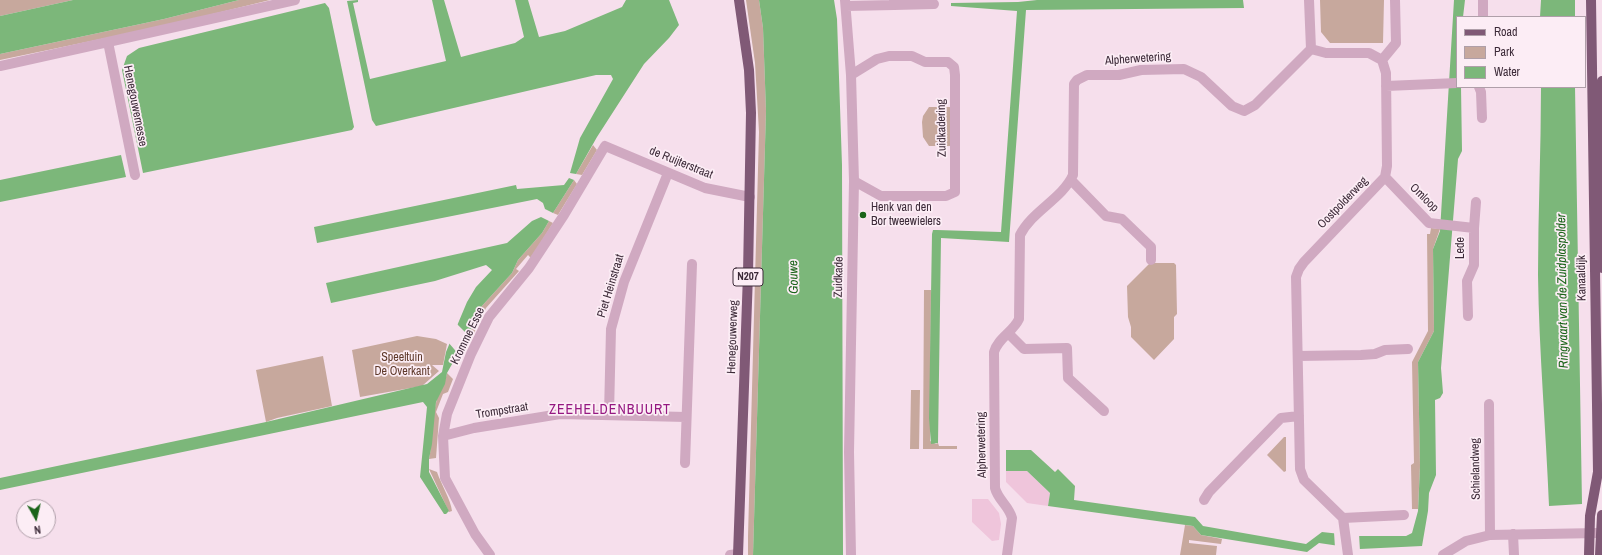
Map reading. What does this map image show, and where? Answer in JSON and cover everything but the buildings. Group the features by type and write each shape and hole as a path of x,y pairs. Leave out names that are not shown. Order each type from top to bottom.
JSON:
{"main road":[{"name":"Henegouwerweg","path":"738,555 750,197 751,114 749,70 739,0"},
{"name":"Kanaaldijk","path":"1589,555 1590,516 1599,487 1591,0"},
{"name":"Kanaaldijk","path":"1602,81 1600,124 1602,268"},
{"path":"1600,555 1602,515"}],"street":[{"path":"0,66 295,0"},
{"path":"1309,0 1312,49 1326,53 1369,53 1382,60 1396,44 1395,0"},
{"path":"1483,0 1483,16"},
{"path":"846,3 894,2 934,4"},
{"name":"Zuidkade","path":"846,3 851,75 854,181 849,452 851,555"},
{"name":"Henegouwernesse","path":"108,42 135,175"},
{"name":"Alpherwetering","path":"1007,555 1012,518 1010,512 1001,501 995,488 994,356 998,343 1019,319 1020,235 1027,225 1071,180 1074,170 1073,90 1077,80 1087,75 1119,75 1141,70 1184,69 1195,73 1232,106 1244,111 1255,105 1312,49"},
{"name":"Zuidkadering","path":"851,75 877,59 888,56 912,56 925,62 948,62 954,68 955,75 955,192 946,196 881,196 854,181"},
{"name":"Oostpolderweg","path":"1343,518 1304,480 1300,473 1296,277 1299,269 1385,178 1386,86 1385,66 1382,60"},
{"path":"1386,86 1456,83"},
{"path":"1480,88 1482,118"},
{"name":"de Ruijterstraat","path":"605,146 709,189 750,197"},
{"name":"Kromme Esse","path":"490,555 475,534 445,478 443,436 447,414 471,354 489,316 526,272 564,215 605,146"},
{"name":"Piet Heinstraat","path":"609,414 611,329 624,282 668,173"},
{"name":"Omloop","path":"1385,178 1429,223 1474,228"},
{"path":"1071,180 1106,216 1122,219 1151,247 1151,260"},
{"name":"Lede","path":"1468,316 1467,281 1474,265 1476,202"},
{"path":"685,463 692,264"},
{"path":"1008,333 1024,349 1067,348 1068,378 1104,411"},
{"path":"1298,356 1368,355 1385,350 1408,350"},
{"name":"Schielandweg","path":"1488,404 1490,535"},
{"name":"Trompstraat","path":"443,436 474,428 560,414 686,417"},
{"path":"1204,500 1209,492 1281,418 1299,416"},
{"path":"1348,553 1343,518 1404,515"},
{"path":"1443,555 1466,541 1490,535 1600,533"},
{"path":"1513,534 1514,555"},
{"path":"730,555 738,555"}],"green space":[{"path":"0,0 73,0 0,16"},
{"path":"239,0 270,0 168,25 0,60 0,54 164,19"},
{"path":"746,0 759,0 763,28 766,111 753,555 748,555 748,536 759,132 755,63"},
{"path":"1320,0 1384,0 1383,43 1330,43 1321,32"},
{"path":"929,107 951,107 951,146 929,146 923,137 923,116"},
{"path":"593,145 597,150 582,175 576,174"},
{"path":"574,180 577,184 558,215 553,213"},
{"path":"549,221 553,223 531,258 528,255 516,269 519,271 486,308 472,337 468,336 481,307 512,273 518,260 542,233"},
{"path":"1431,228 1440,229 1433,249 1434,331 1418,362 1420,466 1418,509 1412,509 1411,465 1414,463 1412,362 1428,331 1427,234 1430,234"},
{"path":"1150,263 1174,263 1176,265 1177,314 1174,317 1174,339 1154,360 1131,337 1131,327 1128,317 1127,286"},
{"path":"924,290 931,290 930,441 936,444 938,443 939,446 957,446 957,449 923,449"},
{"name":"Speeltuin De Overkant","path":"417,336 436,339 447,344 443,365 432,365 439,371 422,386 360,397 352,350"},
{"path":"323,356 332,406 277,418 266,422 256,370"},
{"path":"447,373 453,379 448,392 443,394 436,412 439,418 436,458 429,459 434,410"},
{"path":"911,390 920,390 919,449 910,449"},
{"path":"1284,437 1286,437 1286,471 1284,472 1267,455"},
{"path":"429,469 437,472 450,502 452,511 449,512"},
{"path":"1185,525 1193,526 1201,535 1222,539 1221,544 1189,540 1189,543 1217,546 1216,555 1180,555"}],"shaded area":[{"path":"1006,471 1027,471 1050,493 1048,506 1027,503 1006,482"},
{"path":"972,499 988,499 999,513 1001,524 999,540 992,541 972,522"}],"water":[{"path":"73,0 239,0 164,19 0,54 0,16"},
{"path":"358,0 358,2 353,3 370,79 446,61 432,0 444,0 461,57 515,43 524,37 515,0 528,0 539,37 565,31 622,7 626,0 669,0 679,25 669,38 644,64 597,137 576,174 570,173 580,138 613,79 611,75 596,75 376,126 372,120 347,1"},
{"name":"Gouwe","path":"759,0 834,0 837,19 842,165 843,555 753,555 766,111 763,28"},
{"path":"1037,0 1243,0 1244,8 1026,10 1009,242 941,238 938,443 931,444 929,418 932,234 933,230 1001,232 1017,11 951,6 951,3 1018,2"},
{"path":"1454,0 1465,0 1463,16 1456,16 1456,88 1461,88 1462,151 1458,159 1441,368 1443,393 1440,398 1435,400 1436,475 1429,493 1428,511 1422,546 1360,549 1319,543 1307,552 1201,535 1193,526 1048,506 1050,493 1027,471 1006,471 1006,450 1031,450 1055,472 1058,469 1075,486 1074,500 1195,517 1203,526 1306,544 1322,532 1359,536 1406,536 1412,533 1418,511 1420,466 1418,362 1434,331 1433,249 1440,231"},
{"path":"1541,0 1575,0 1575,16 1540,16"},
{"path":"325,3 329,8 354,127 352,130 143,173 122,70 127,56 139,48"},
{"name":"Ringvaart van de Zuidplaspolder","path":"1541,88 1575,88 1582,504 1549,506 1538,275"},
{"path":"121,155 126,177 0,202 0,180"},
{"path":"569,178 574,180 553,213 545,209 543,203 537,199 317,243 314,227 516,185 517,189 564,185"},
{"path":"541,217 549,221 542,233 518,260 512,273 481,307 468,336 447,373 445,384 436,402 429,459 429,472 449,511 446,514 444,514 420,477 427,407 423,402 0,490 0,478 266,422 427,384 442,372 446,352 467,302 476,287 492,270 486,265 435,281 331,303 326,283 507,243 532,221"}],"pier":[{"path":"457,324 470,337 460,356 448,342"},
{"path":"1334,532 1359,534 1360,551 1335,548"}],"place":[{"name":"Henk van den Bor tweewielers","path":"863,215"}],"district":[{"name":"ZEEHELDENBUURT","path":"610,410"}]}
